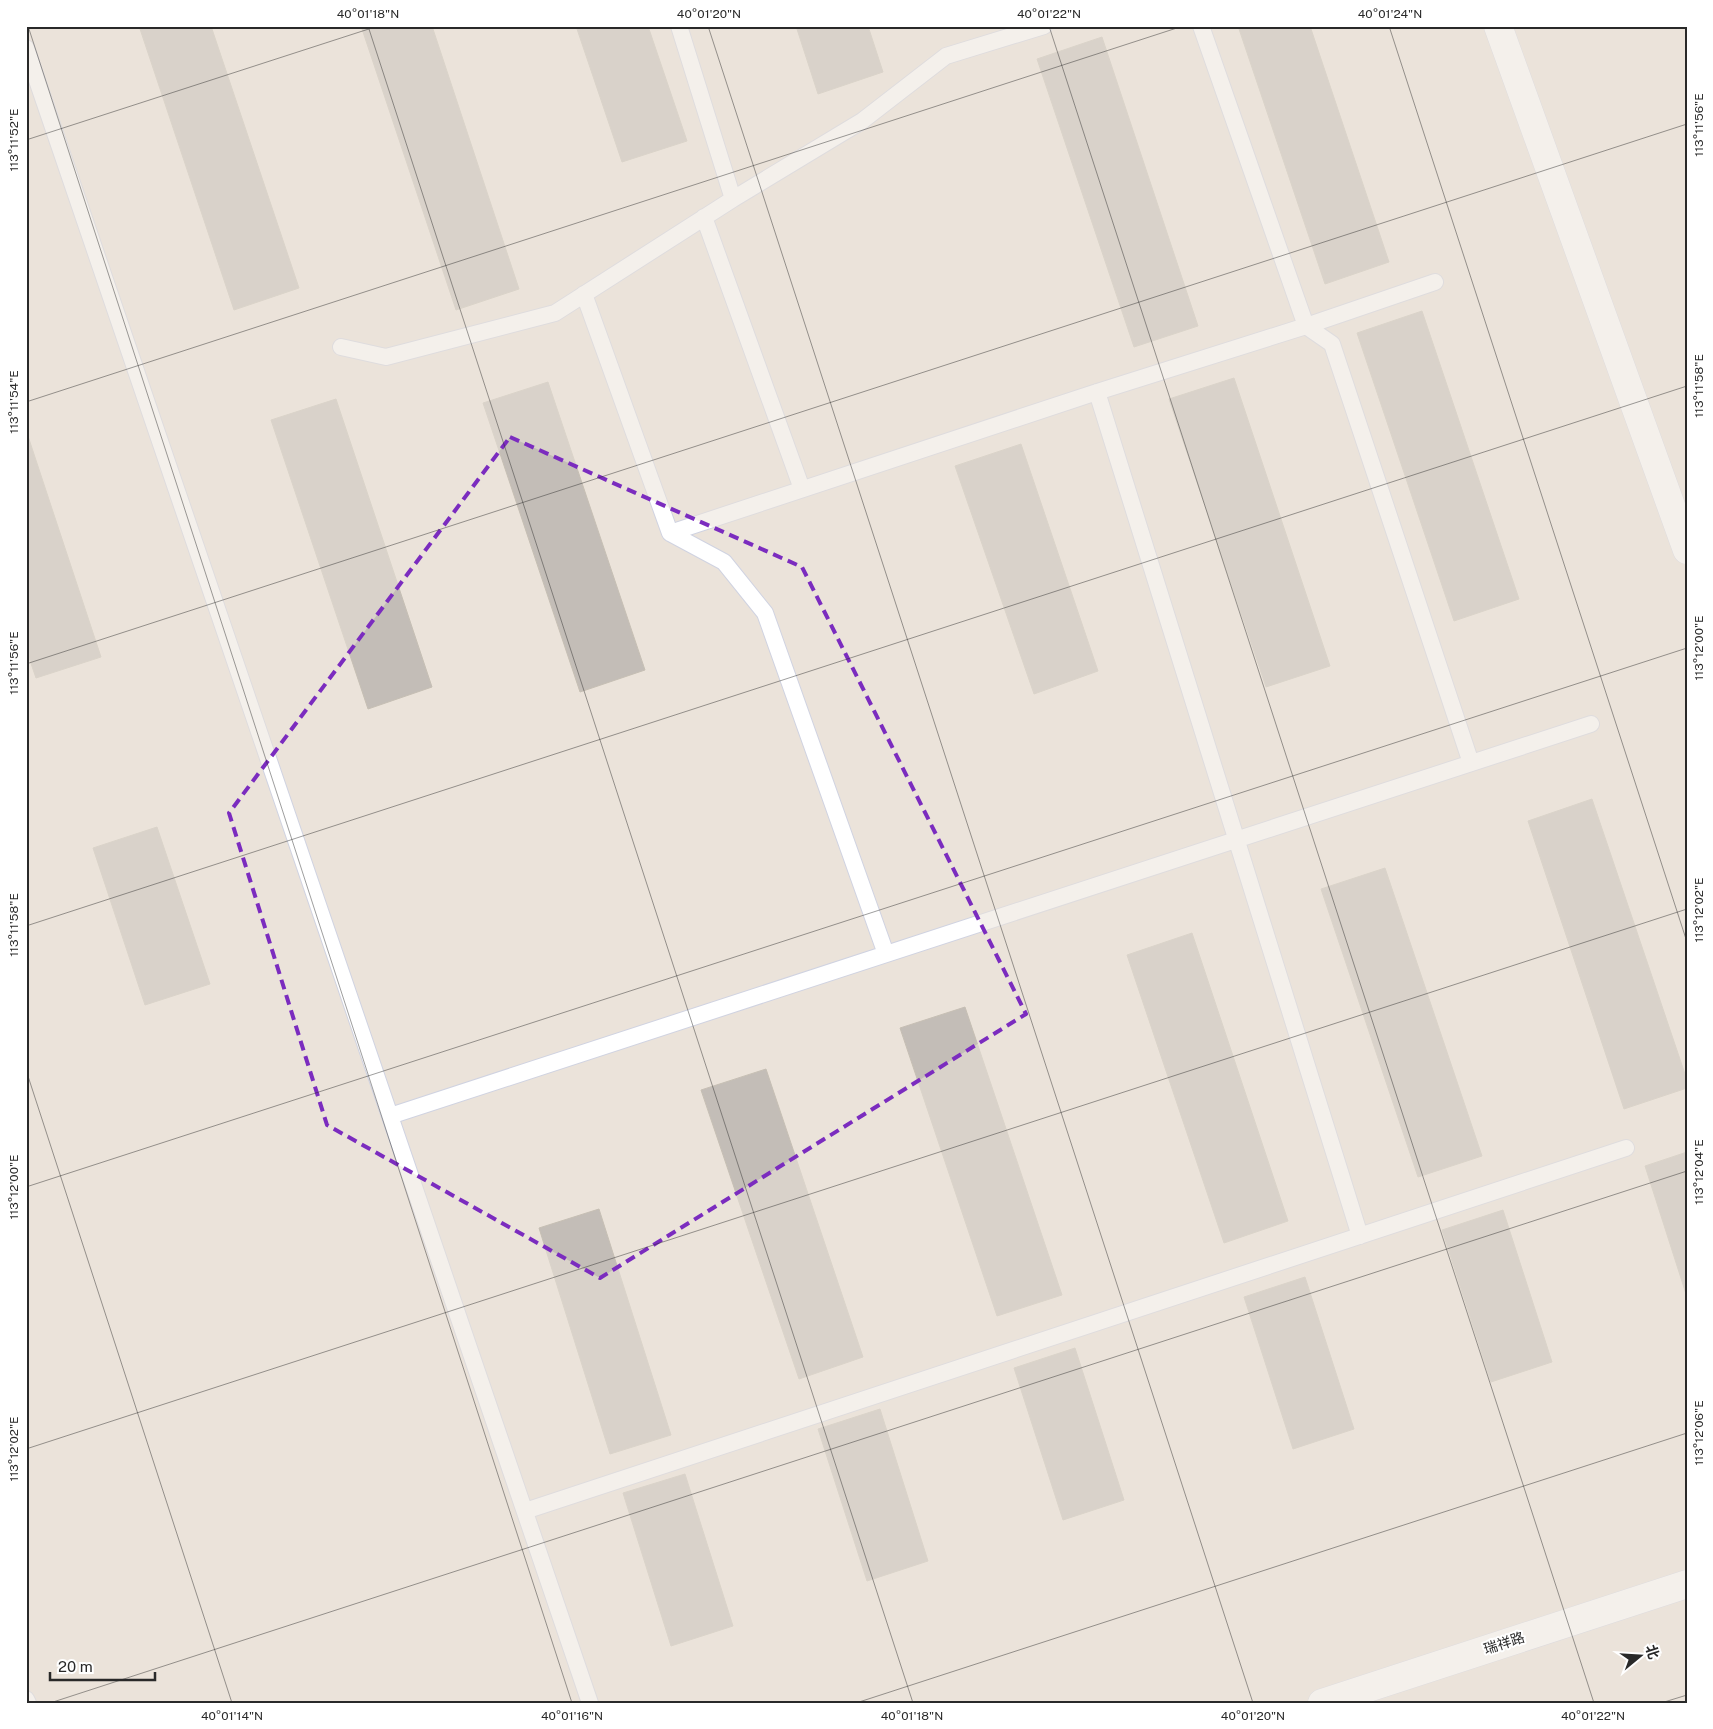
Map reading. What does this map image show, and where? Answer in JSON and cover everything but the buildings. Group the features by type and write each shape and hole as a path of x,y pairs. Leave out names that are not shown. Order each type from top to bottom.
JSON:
{"street":[{"path":"1498,26 1687,550"},
{"name":"瑞祥路","path":"1322,1703 1687,1584"}],"lane":[{"path":"679,26 733,199"},
{"path":"341,347 386,358 555,312 704,217 862,121 946,56 1044,26"},
{"path":"1201,26 1306,326 1332,344 1471,763"},
{"path":"26,48 590,1703"},
{"path":"704,217 802,489"},
{"path":"670,533 1097,392 1306,326 1435,282"},
{"path":"584,294 670,533 724,562 765,613 886,954"},
{"path":"1097,392 1235,840 1360,1236"},
{"path":"390,1116 1591,724"},
{"path":"525,1510 1626,1148"},
{"path":"26,1698 28,1703"}],"highlighted area":[{"path":"510,437 802,567 1026,1014 600,1278 327,1125 229,813"}]}
